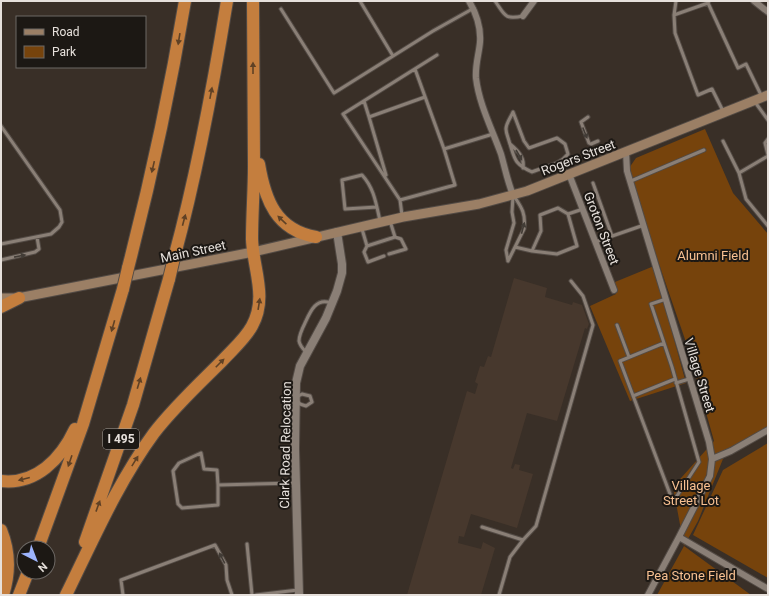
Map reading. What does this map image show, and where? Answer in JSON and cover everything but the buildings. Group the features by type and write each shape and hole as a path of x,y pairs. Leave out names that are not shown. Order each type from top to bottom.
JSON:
{"highway":[{"path":"41,540 67,471 95,385 123,289 143,212 162,128 185,1"},
{"name":"I 495","path":"65,595 117,454 148,355 169,279 186,212 213,85 227,1"},
{"path":"65,595 106,513 134,462 155,432 176,407 243,339 252,326 258,311 260,300 259,282 253,252 252,238 254,135 253,1"},
{"path":"254,135 261,177 267,199 272,208 281,219 294,229 316,236"},
{"path":"1,307 19,298"},
{"path":"1,481 18,481 28,478 41,472 60,454 68,441 95,385"},
{"path":"1,530 6,546 8,563 8,576 3,595"},
{"path":"18,595 25,580"}],"main road":[{"name":"Rogers Street","path":"385,221 452,210 527,191 761,97"},
{"name":"Main Street","path":"1,302 253,252 385,221"},
{"path":"1,298 19,298"}],"street":[{"path":"469,1 474,8 479,26 480,41 475,66 476,80 501,156 507,181 513,194"},
{"path":"523,16 534,1"},
{"path":"754,1 768,12"},
{"name":"Village Street","path":"626,152 627,171 630,182 709,442 712,459 710,476 648,595"},
{"name":"Groton Street","path":"569,174 614,290"},
{"name":"Clark Road Relocation","path":"298,593 295,398 298,375 307,353 332,303 342,273 342,257 337,232"},
{"path":"712,459 731,451 768,430"},
{"path":"679,537 768,589"}],"lane":[{"path":"360,1 393,56"},
{"path":"495,1 506,16 511,18 523,16"},
{"path":"676,1 674,15 675,34 698,95 712,89 724,112"},
{"path":"674,15 708,2 738,68 746,64 761,97 768,120"},
{"path":"281,9 334,93 433,31 474,8"},
{"path":"403,217 400,200 343,114 437,55"},
{"path":"400,200 455,185 444,149 415,69"},
{"path":"369,117 425,97"},
{"path":"364,101 387,180"},
{"path":"513,112 528,148 557,138 564,144 568,154 564,160 557,164 532,172 523,168 517,163 511,151 510,144 506,127 513,112"},
{"path":"588,117 581,122 588,143 592,144 598,141"},
{"path":"1,126 60,210 62,222 51,234 1,244"},
{"path":"444,149 493,134"},
{"path":"739,173 768,156 765,143 768,139"},
{"path":"723,141 739,173 746,199 768,226"},
{"path":"510,144 520,154 524,164 523,168"},
{"path":"630,182 704,150"},
{"path":"377,207 345,209 342,180 362,175 370,183 377,207 395,236 401,239 406,249 389,254"},
{"path":"593,183 612,236"},
{"path":"513,194 523,210 525,218 524,229 508,261 506,250 514,223 512,212 513,194"},
{"path":"515,247 532,251 557,254 577,246 568,214 558,208 540,215 541,231 532,251"},
{"path":"568,214 583,209"},
{"path":"595,242 644,225"},
{"path":"361,227 367,246"},
{"path":"1,260 31,254 39,249 37,236"},
{"path":"384,256 368,262 364,252 367,246 395,236"},
{"path":"499,595 510,557 536,526 593,325 582,296 572,281"},
{"path":"664,343 620,361 673,502 700,462 676,381 664,343 651,304 666,299"},
{"path":"307,353 299,341 300,334 310,311 320,302 327,301 332,303"},
{"path":"617,325 630,357"},
{"path":"633,396 676,381 689,379"},
{"path":"302,394 310,396 312,402 306,406 300,404 295,398 302,394"},
{"path":"201,453 204,469 217,470 218,485 218,505 182,508 178,504 173,471 179,463 201,453"},
{"path":"218,485 296,483"},
{"path":"482,527 523,540"},
{"path":"247,544 252,595"},
{"path":"123,595 121,580 215,545 226,565 227,580 232,595"},
{"path":"256,595 298,593"}],"shaded area":[{"path":"514,278 547,288 545,297 572,305 573,302 582,305 589,324 587,329 585,328 557,421 527,413 511,468 513,469 515,464 520,465 519,470 533,474 517,528 471,514 464,537 459,536 458,543 481,549 483,542 495,548 481,595 407,595 467,391 475,394 478,384 475,382 480,366 484,367 488,356 491,357"}],"green space":[{"name":"Alumni Field","path":"705,129 733,193 768,234 768,428 728,450 725,449 725,454 698,521 684,546 673,487 714,441 688,348 627,171 636,158"},
{"path":"654,266 686,383 630,401 590,306 616,294 615,282"},
{"path":"768,443 768,578 693,535 723,470"},
{"name":"Pea Stone Field","path":"684,546 751,595 657,595"}],"park label":[{"name":"Village Street Lot","path":"691,492"}]}
